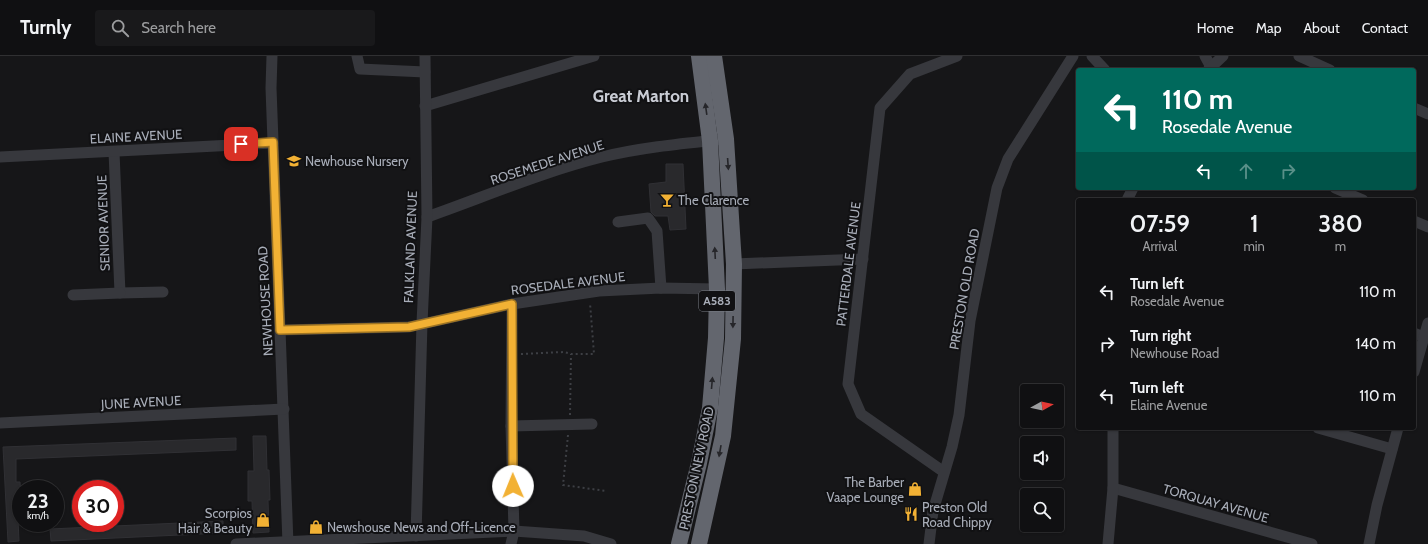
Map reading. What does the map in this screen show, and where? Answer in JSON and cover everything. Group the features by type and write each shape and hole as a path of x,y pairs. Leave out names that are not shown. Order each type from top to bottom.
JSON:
{"highway":[{"name":"PRESTON NEW ROAD","path":"679,544 699,463 710,408 716,338 717,289 710,141 699,56"},
{"name":"PRESTON NEW ROAD","path":"699,544 722,436 733,339 734,264 726,139 714,56"}],"street":[{"name":"NEWHOUSE ROAD","path":"272,56 270,88 284,409 288,543"},
{"path":"357,56 360,69 425,72"},
{"name":"FALKLAND AVENUE","path":"416,536 422,323 427,217 425,56"},
{"path":"425,106 594,56"},
{"name":"PATTERDALE AVENUE","path":"944,472 861,414 848,384 880,108 910,74 957,56"},
{"name":"PRESTON OLD ROAD","path":"929,544 933,511 952,447 959,415 970,321 997,188 1008,159 1073,56"},
{"path":"1092,56 1103,68"},
{"path":"1205,56 1210,68 1223,56"},
{"path":"1299,56 1326,68"},
{"path":"1416,109 1428,114"},
{"name":"ROSEMEDE AVENUE","path":"427,217 565,168 602,157 638,150 726,139"},
{"name":"ELAINE AVENUE","path":"0,157 114,152 273,142"},
{"name":"SENIOR AVENUE","path":"114,152 120,293"},
{"path":"1340,190 1358,198"},
{"path":"618,222 648,218 652,224 656,231 661,288"},
{"path":"1416,222 1428,227"},
{"path":"734,264 863,259"},
{"name":"ROSEDALE AVENUE","path":"280,330 409,327 512,304 589,292 661,288 717,289"},
{"path":"72,295 163,292"},
{"path":"511,544 514,531 511,426 512,304"},
{"path":"1416,357 1419,335 1428,324"},
{"name":"JUNE AVENUE","path":"0,423 284,409"},
{"path":"511,426 592,424"},
{"path":"1108,544 1113,488 1113,430"},
{"path":"1325,430 1392,449"},
{"path":"1369,544 1397,430"},
{"name":"TORQUAY AVENUE","path":"1113,488 1312,544"},
{"path":"236,544 288,543 514,531 584,536 611,544"}],"path":[{"path":"512,354 564,352 571,354 594,354 589,292"}],"building":[{"name":"The Clarence","path":"666,164 683,164 686,229 670,230 668,216 655,216 651,212 649,184 666,182"},
{"path":"253,436 266,436 270,500 268,500 269,532 253,533 252,501 248,501 248,471 254,471"},
{"path":"236,438 236,450 16,459 16,480 12,480 12,532 19,532 19,541 8,542 3,447"},
{"path":"223,521 223,533 51,541 50,532 64,532 64,528 72,528 72,532 124,532 124,526"}],"place":[{"name":"Newhouse Nursery","path":"294,161"},
{"name":"The Clarence","path":"667,200"},
{"name":"The Barber Vaape Lounge","path":"915,489"},
{"name":"Preston Old Road Chippy","path":"911,514"},
{"name":"Scorpios Hair & Beauty","path":"263,520"},
{"name":"Newshouse News and Off-Licence","path":"316,527"}],"district":[{"name":"Great Marton","path":"641,96"}],"route":[{"path":"241,144 273,142 280,330 409,327 512,304 511,426 513,486"}]}
